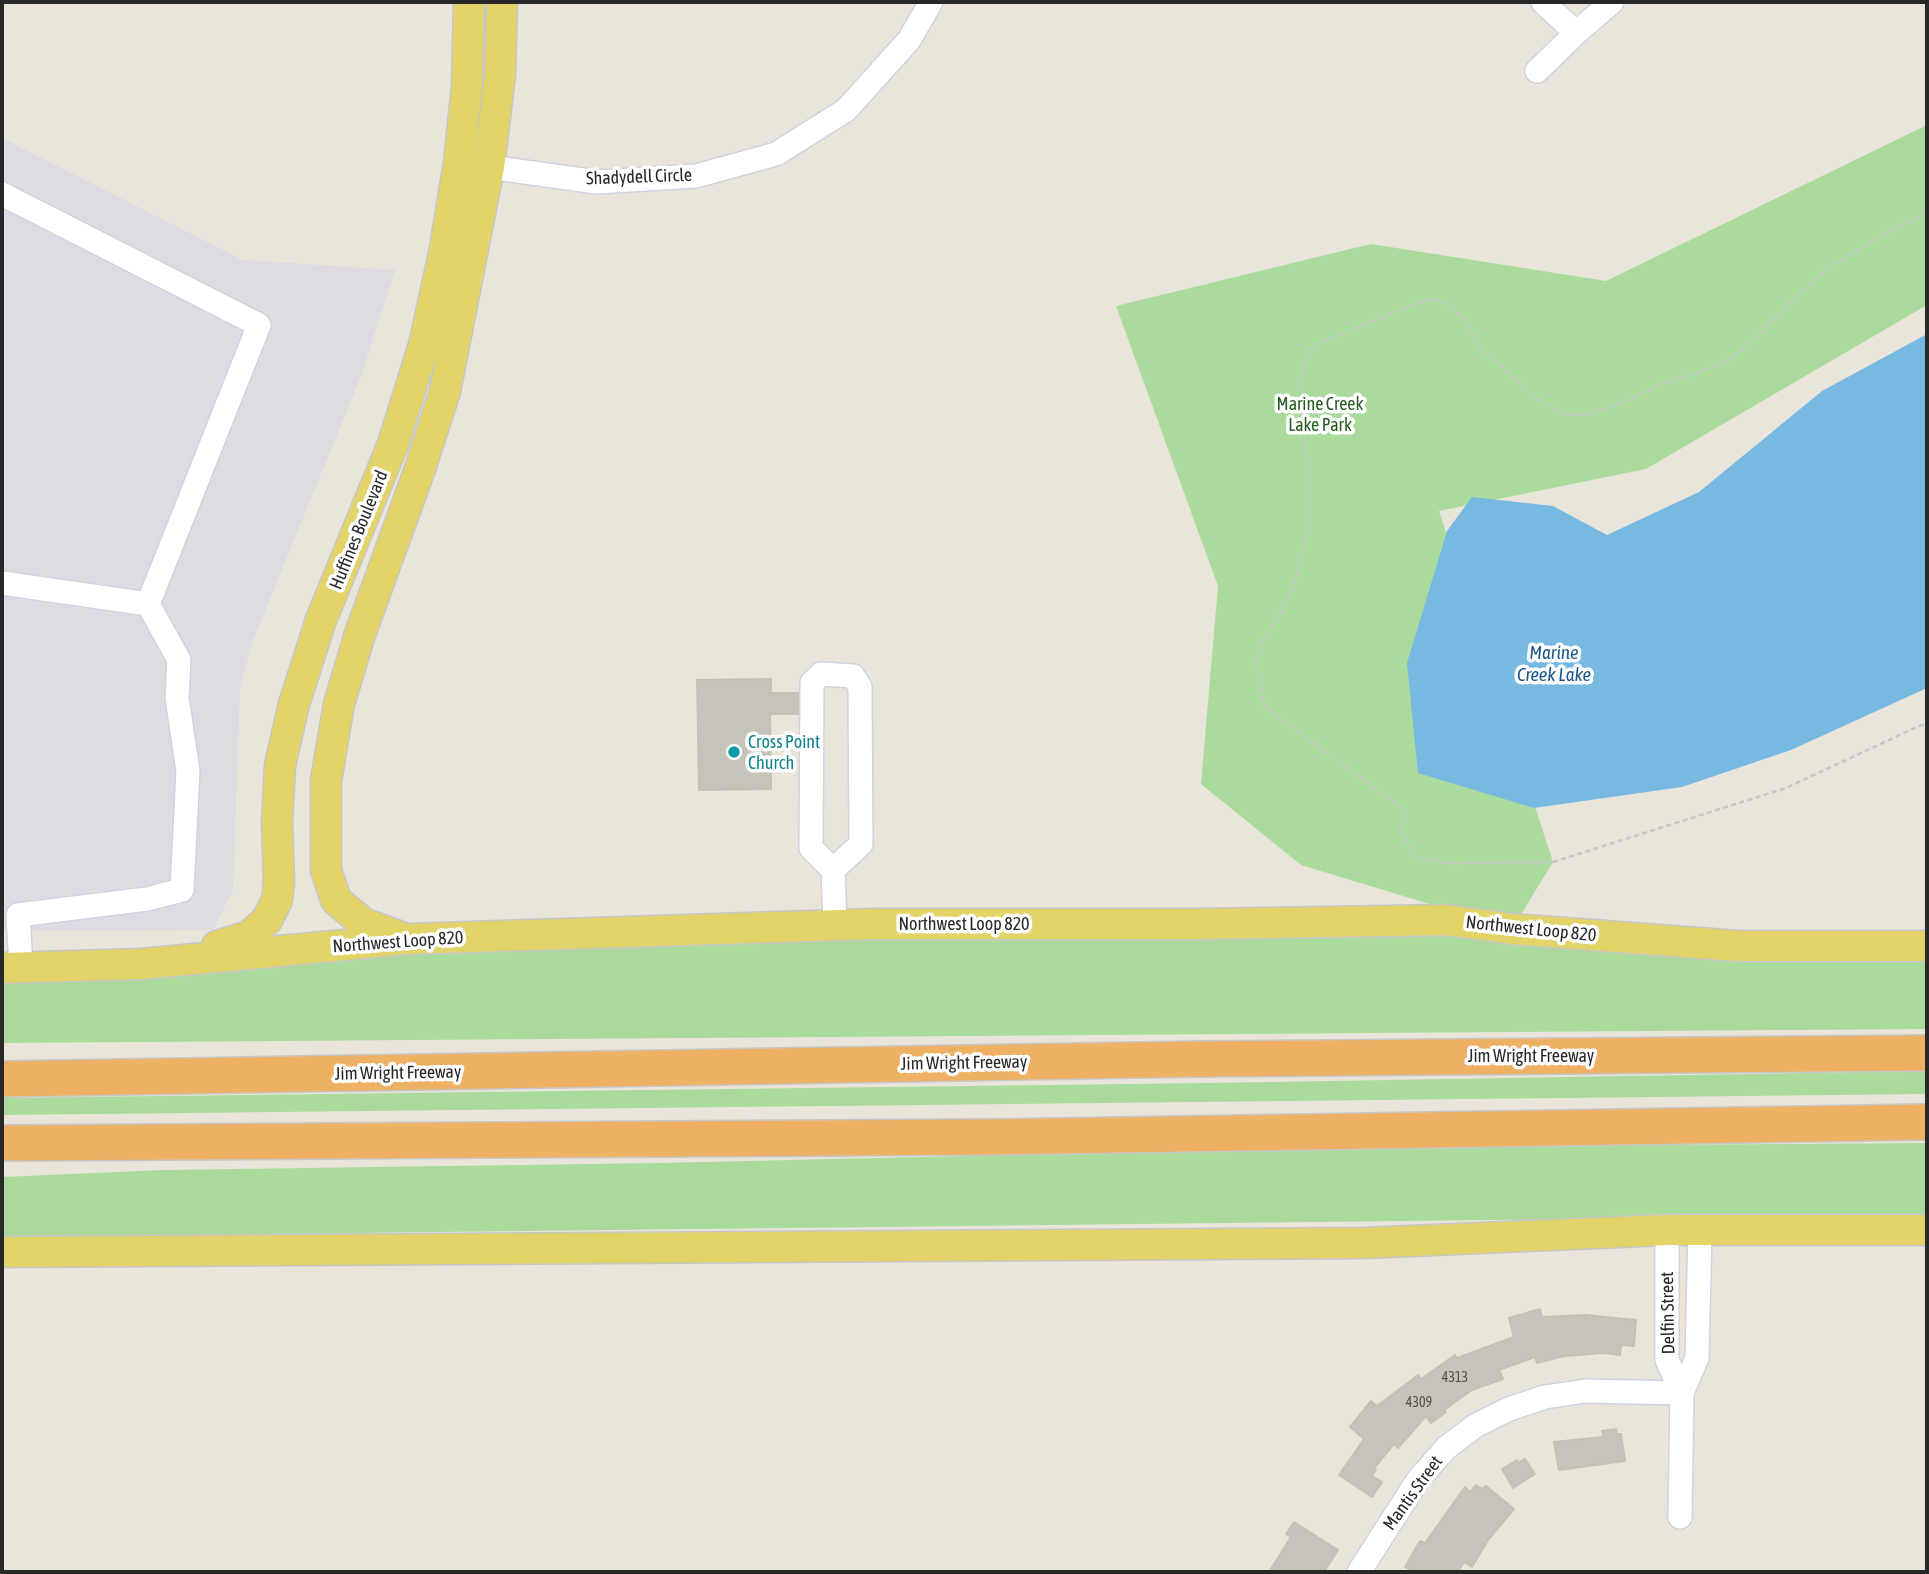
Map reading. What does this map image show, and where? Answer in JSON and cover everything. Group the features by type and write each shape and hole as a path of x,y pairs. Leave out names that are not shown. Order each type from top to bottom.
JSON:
{"highway":[{"name":"Jim Wright Freeway","path":"2,1079 1199,1059 1927,1053"},
{"path":"2,1143 992,1137 1927,1122"},
{"path":"2,1162 124,1161 151,1142"}],"main road":[{"name":"Huffines Boulevard","path":"141,964 159,952 225,946 249,936 267,920 277,900 280,765 294,705 321,620 393,444 425,345 459,163 467,86 469,2"},
{"name":"Huffines Boulevard","path":"408,939 363,923 336,900 326,870 326,781 339,704 360,634 420,469 445,391 489,167 499,75 502,2"},
{"path":"459,163 489,167"},
{"path":"321,620 360,634"},
{"name":"Northwest Loop 820","path":"11,968 141,964 408,939 873,924 1212,924 1447,920 1512,929 1738,946 1927,946"},
{"path":"2,1252 1364,1243 1667,1230 1927,1230"}],"street":[{"name":"Shadydell Circle","path":"489,167 597,182 696,176 776,154 846,110 909,40 930,2"},
{"path":"1544,2 1576,33"},
{"path":"1537,71 1612,2"},
{"path":"2,194 260,325 148,604"},
{"path":"2,583 148,604"},
{"path":"11,968 10,915 147,899 181,890 188,771 177,698 179,660 148,604"},
{"path":"833,870 860,844 860,687 853,676 821,674 812,683 811,848 833,870 835,926"},
{"name":"Delfin Street","path":"1667,1230 1667,1360 1682,1393"},
{"name":"Delfin Street","path":"1681,1517 1682,1393 1697,1358 1700,1230"},
{"name":"Mantis Street","path":"1359,1572 1419,1480 1446,1448 1475,1426 1509,1409 1545,1397 1585,1391 1682,1393"}],"path":[{"path":"1927,213 1880,236 1825,270 1728,360 1588,414 1559,412 1535,398 1477,344 1465,320 1443,301 1432,299 1415,304 1311,349 1305,358 1300,387 1308,472 1308,531 1293,591 1262,642 1256,663 1265,707 1404,810 1401,831 1415,858 1448,863 1553,862 1786,788 1927,724"}],"shaded area":[{"path":"2,138 243,260 395,270 361,376 253,640 240,687 233,890 213,930 2,931"}],"green space":[{"name":"Marine Creek Lake Park","path":"1927,125 1927,305 1646,469 1439,511 1553,862 1512,929 1301,865 1201,784 1218,586 1116,306 1371,244 1606,281"},
{"path":"1436,933 1927,957 1927,1029 2,1043 2,978 201,975 522,943 853,937"},
{"path":"1927,1071 1927,1094 2,1115 2,1098"},
{"path":"1927,1143 1927,1215 2,1237 2,1177 164,1170 660,1163 1355,1147"}],"water":[{"name":"Marine Creek Lake","path":"1927,334 1927,688 1791,750 1682,787 1534,808 1418,773 1407,663 1447,531 1472,497 1553,506 1607,535 1699,492 1822,391"}],"building":[{"name":"Cross Point Church","path":"771,679 771,693 798,693 798,714 770,714 771,789 699,790 697,680"},
{"path":"1540,1309 1542,1317 1586,1315 1636,1320 1634,1346 1621,1345 1620,1355 1604,1353 1564,1356 1537,1363 1535,1357 1499,1370 1503,1379 1472,1390 1431,1423 1426,1416 1398,1448 1394,1444 1374,1468 1376,1470 1372,1476 1382,1482 1372,1497 1339,1475 1364,1439 1350,1427 1371,1401 1377,1406 1418,1375 1421,1379 1455,1355 1457,1358 1514,1337 1509,1318"},
{"path":"1616,1429 1617,1434 1621,1434 1625,1461 1559,1470 1554,1442 1603,1437 1602,1431"},
{"path":"1525,1459 1535,1474 1513,1488 1502,1469 1517,1460 1518,1463"},
{"path":"1476,1485 1482,1489 1486,1486 1514,1509 1488,1540 1472,1567 1464,1562 1458,1572 1416,1572 1405,1567 1420,1541 1425,1543 1465,1487 1470,1492"},
{"path":"1294,1522 1338,1550 1324,1572 1269,1572 1291,1537 1286,1534"}],"place":[{"name":"Cross Point Church","path":"734,752"}]}
